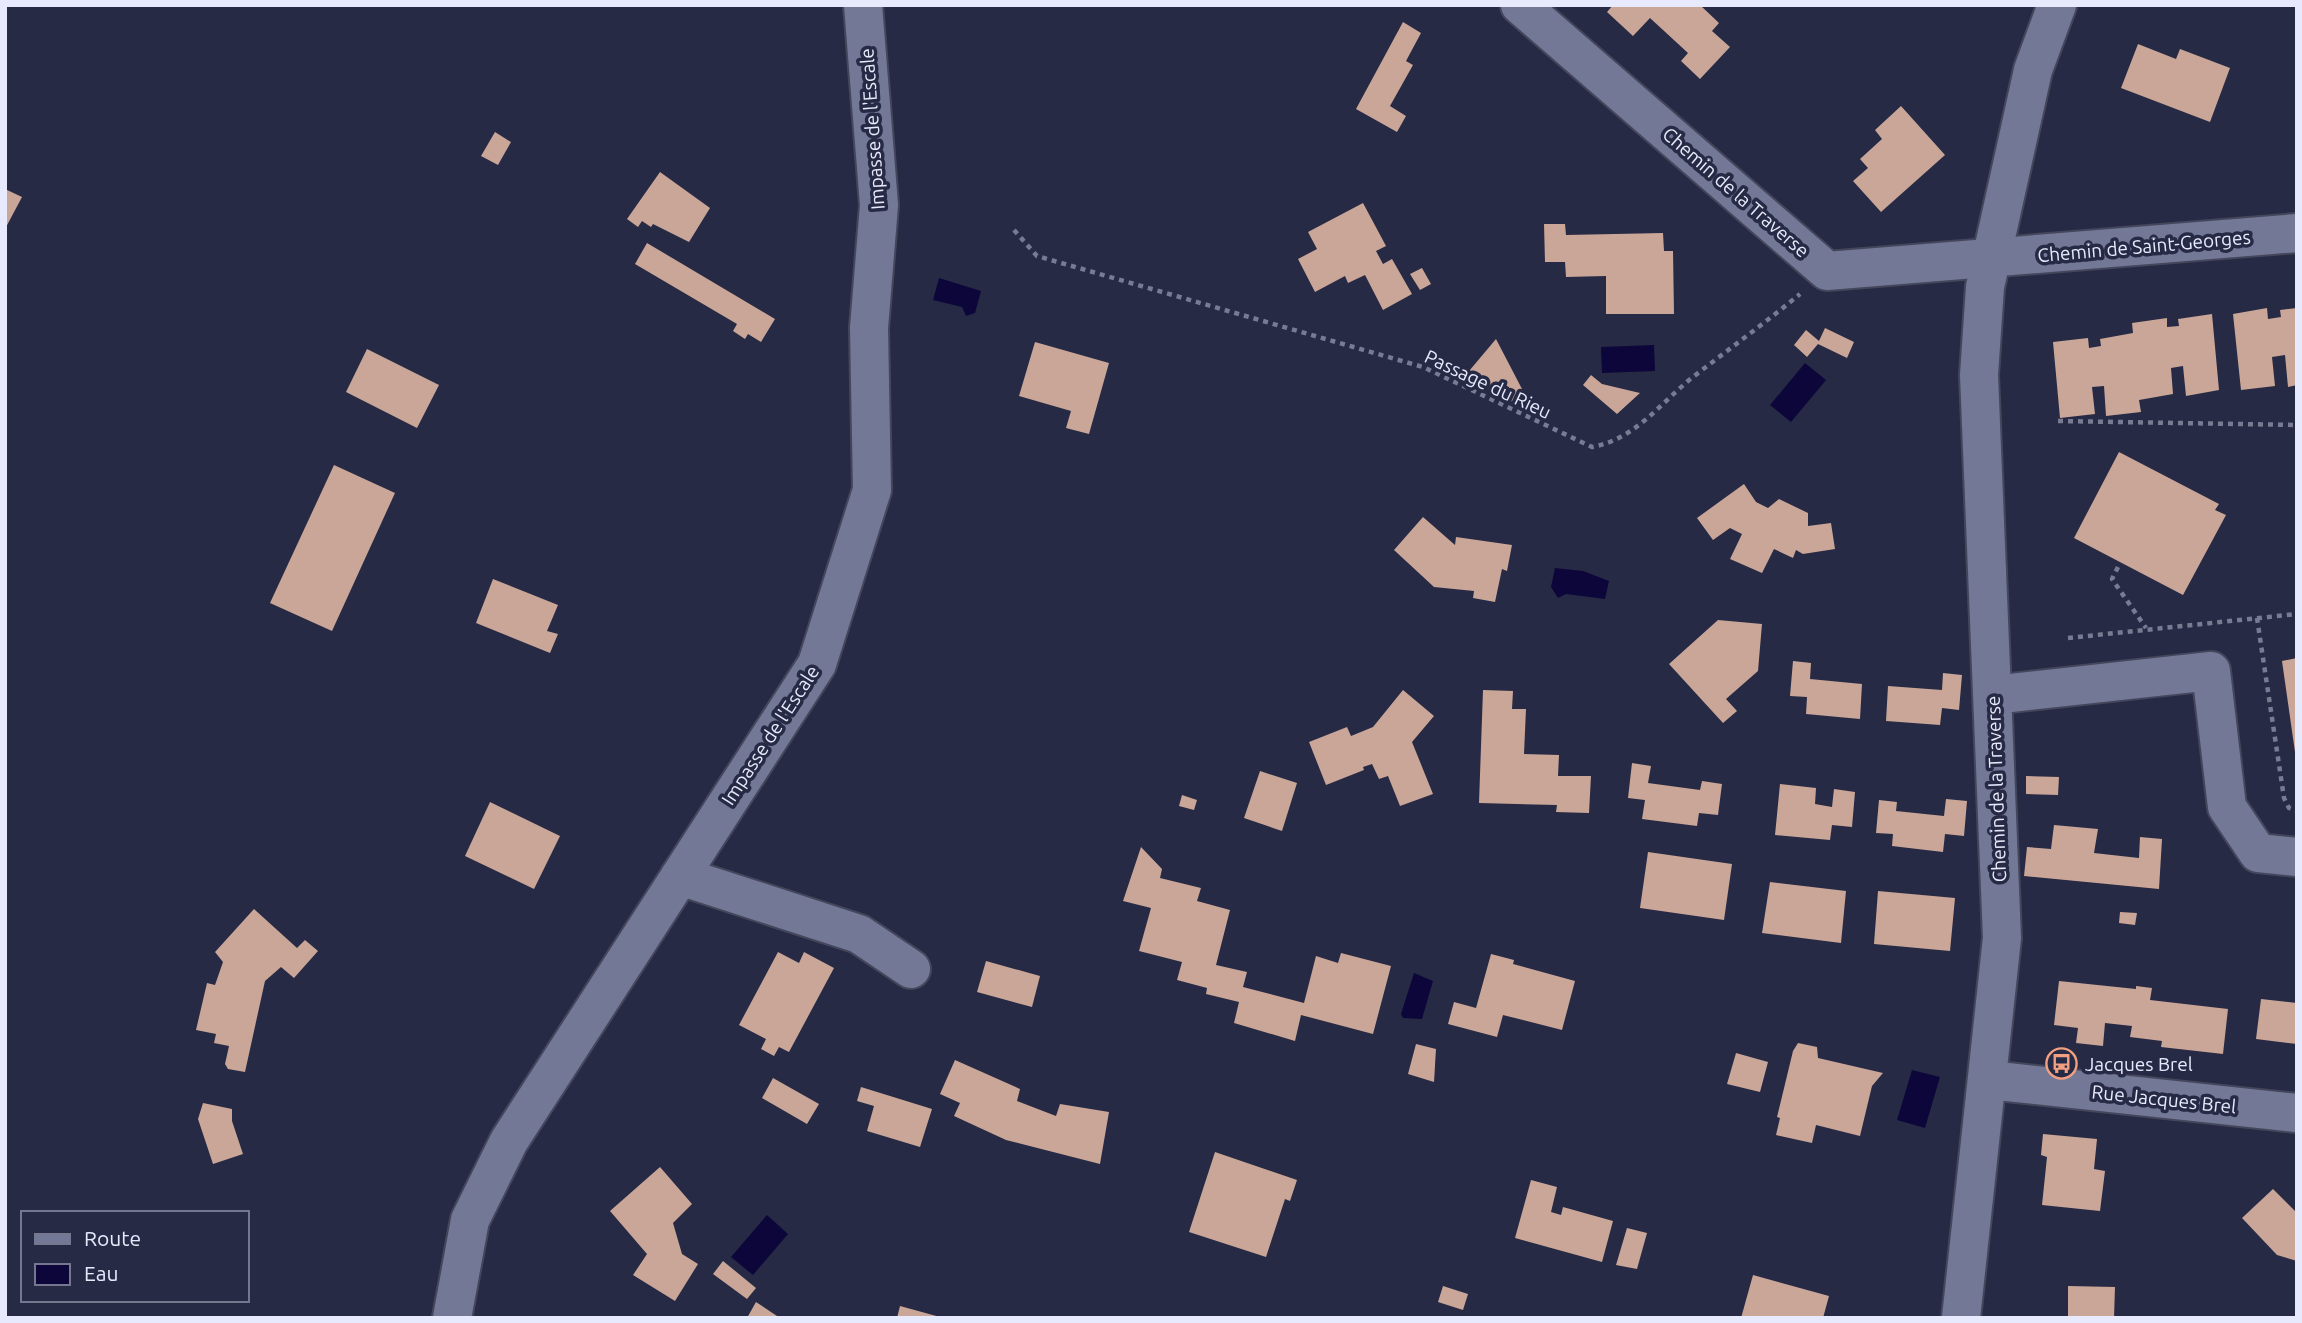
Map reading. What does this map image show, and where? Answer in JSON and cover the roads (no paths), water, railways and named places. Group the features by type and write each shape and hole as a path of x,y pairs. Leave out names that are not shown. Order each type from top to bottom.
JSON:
{"street":[{"name":"Impasse de l'Escale","path":"452,1318 470,1220 509,1142 817,664 872,490 869,328 879,205 863,5"},
{"name":"Chemin de la Traverse","path":"1520,5 1827,271 1991,260"},
{"name":"Chemin de la Traverse","path":"1961,1318 1989,1080 2002,938 1979,375 1982,319 1991,260 2033,70 2057,5"},
{"name":"Chemin de Saint-Georges","path":"1991,260 2297,233"},
{"path":"1993,695 2211,671 2228,807 2258,853 2297,857"},
{"path":"680,876 859,934 911,969"},
{"name":"Rue Jacques Brel","path":"1989,1080 2297,1113"}],"water":[{"path":"939,278 981,291 975,313 966,316 962,307 933,300"},
{"path":"1654,345 1655,371 1602,373 1601,347"},
{"path":"1805,363 1826,380 1791,422 1770,405"},
{"path":"1555,568 1583,571 1609,581 1605,599 1566,594 1558,598 1551,587"},
{"path":"1414,973 1433,981 1422,1019 1403,1018 1401,1014"},
{"path":"1912,1070 1940,1077 1925,1128 1897,1120"},
{"path":"767,1215 788,1234 753,1275 731,1257"}],"place":[{"name":"Jacques Brel","path":"2062,1064"}]}
